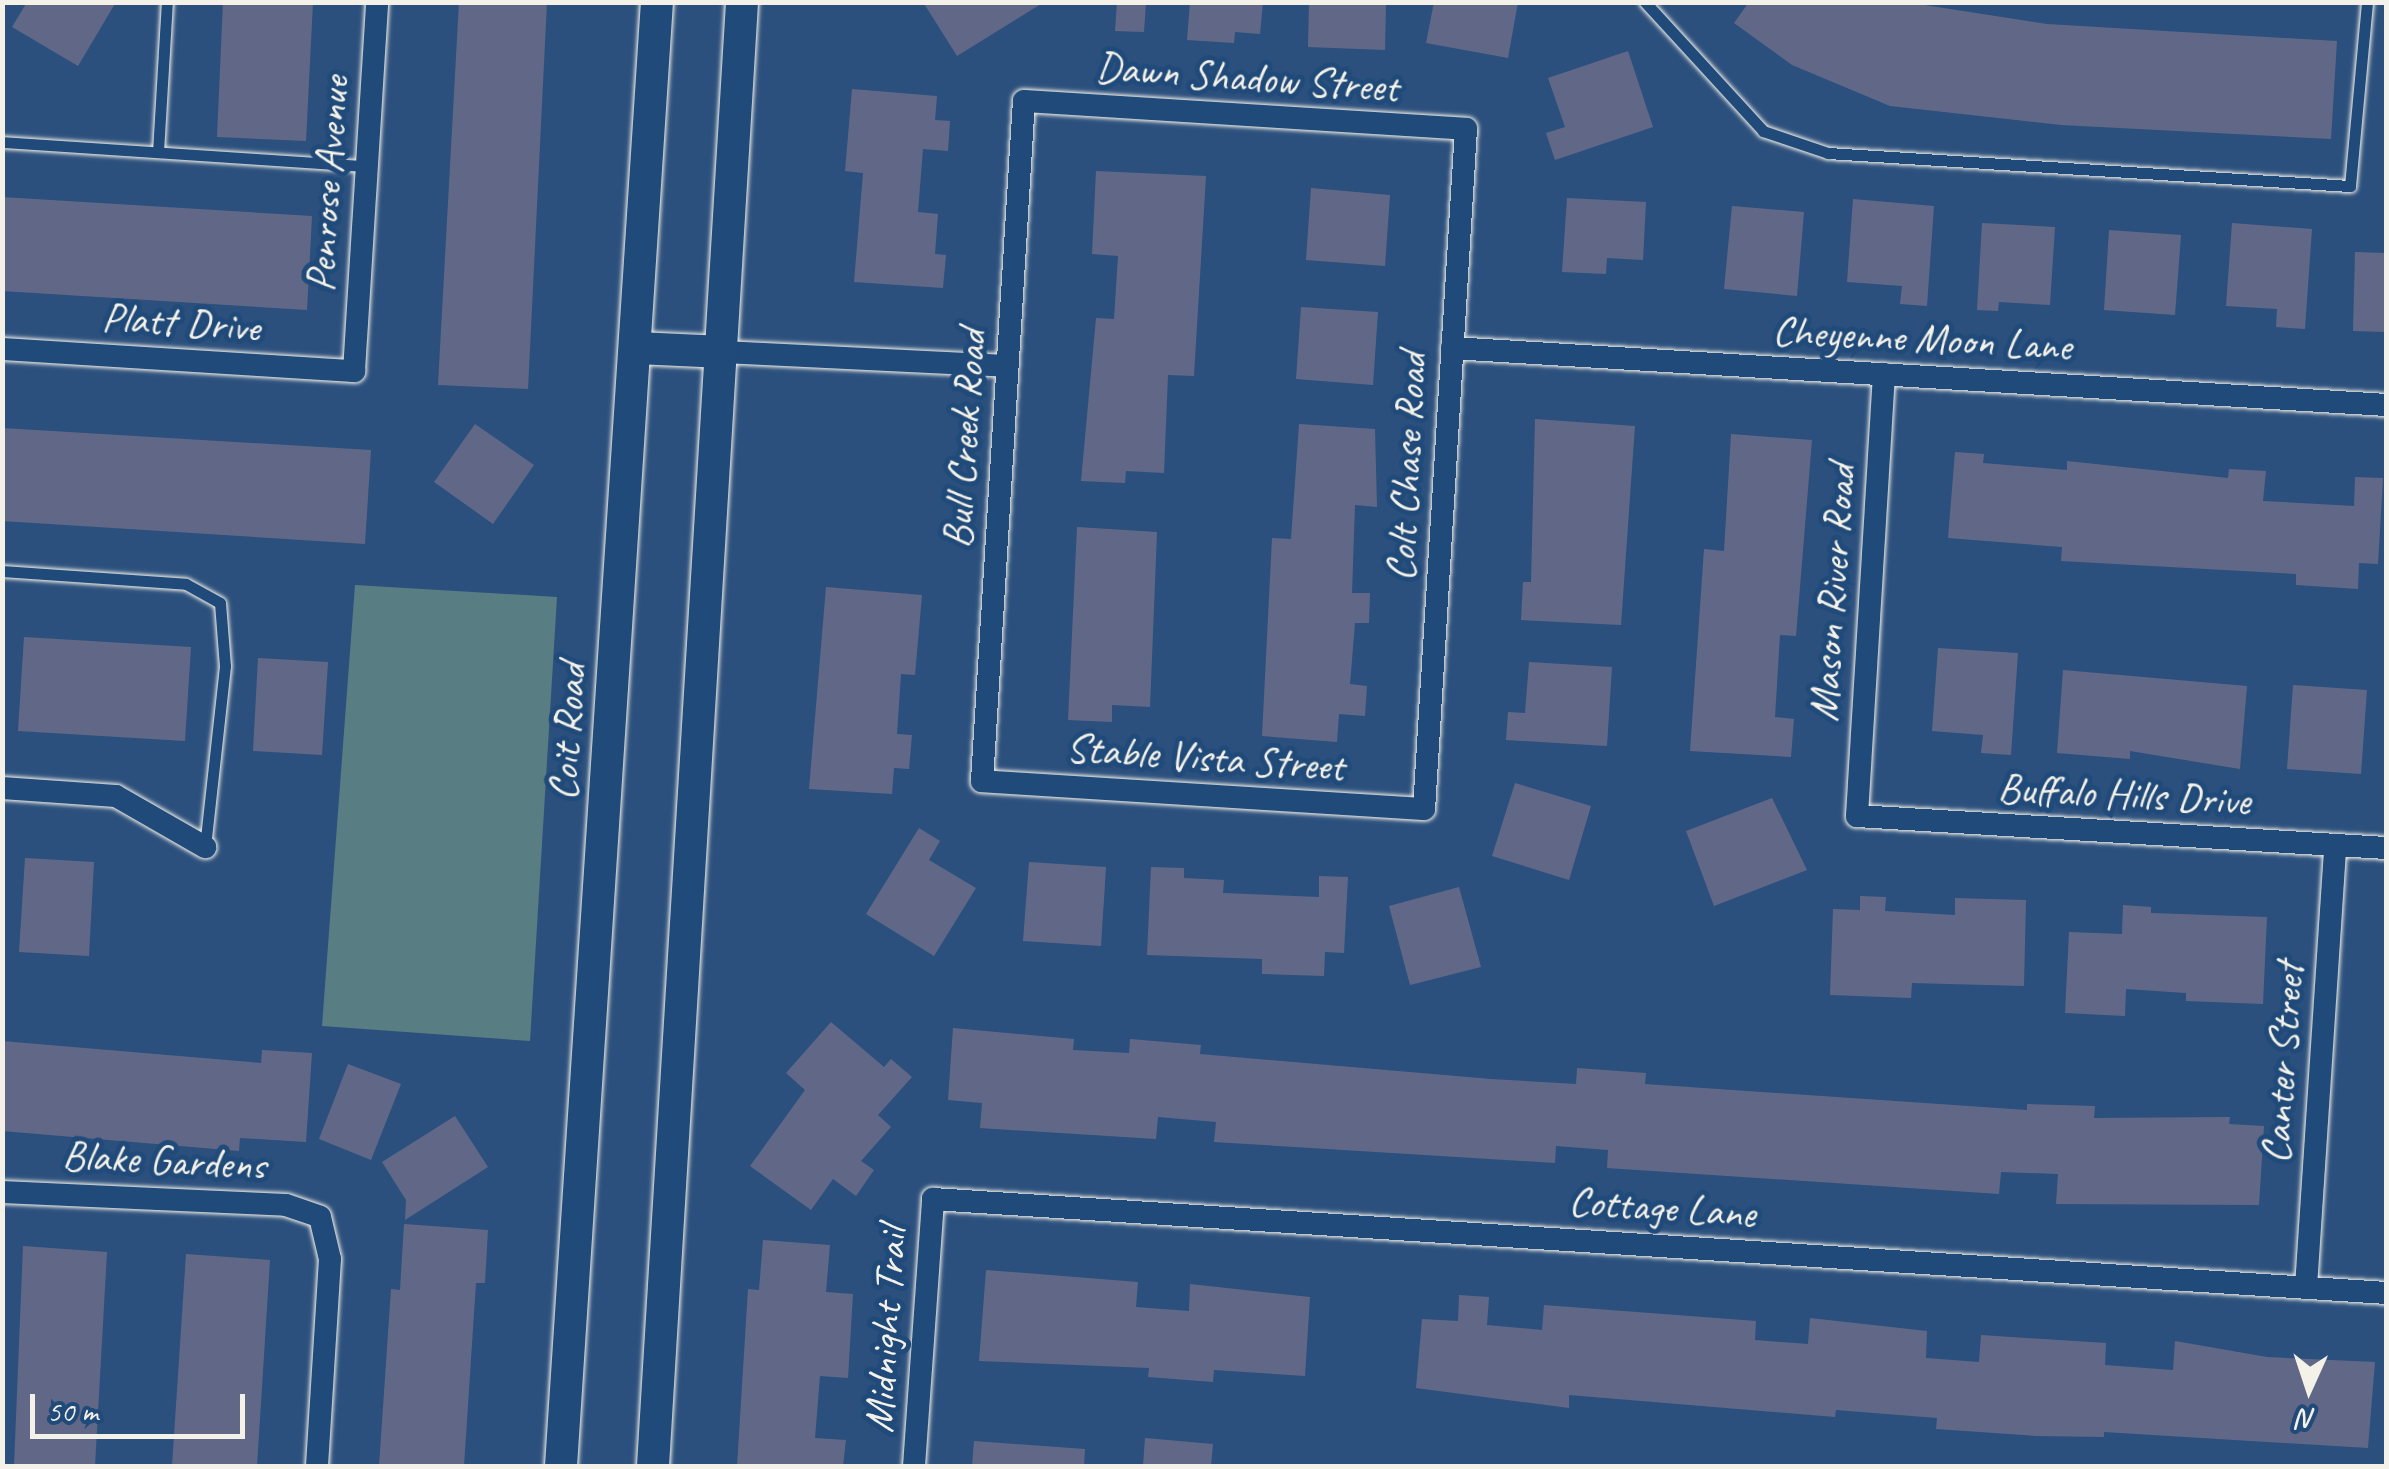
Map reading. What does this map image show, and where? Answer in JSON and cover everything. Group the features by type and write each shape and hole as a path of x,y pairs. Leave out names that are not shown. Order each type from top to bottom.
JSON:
{"main road":[{"name":"Coit Road","path":"561,1466 657,2"},
{"path":"653,1466 742,2"},
{"path":"637,348 723,352"}],"street":[{"name":"Penrose Avenue","path":"354,371 377,2"},
{"name":"Dawn Shadow Street","path":"1024,101 1466,129"},
{"name":"Bull Creek Road","path":"982,782 1024,101"},
{"name":"Colt Chase Road","path":"1424,809 1466,129"},
{"name":"Cheyenne Moon Lane","path":"1452,348 2386,405"},
{"name":"Platt Drive","path":"2,349 354,371"},
{"path":"723,352 1008,366"},
{"name":"Mason River Road","path":"1857,816 1884,374"},
{"name":"Stable Vista Street","path":"982,782 1424,809"},
{"path":"2,788 116,796 205,847"},
{"name":"Buffalo Hills Drive","path":"1857,816 2386,848"},
{"name":"Canter Street","path":"2306,1287 2335,845"},
{"name":"Blake Gardens","path":"2,1192 286,1205 320,1217 330,1258 317,1466"},
{"name":"Cottage Lane","path":"933,1198 2386,1293"},
{"name":"Midnight Trail","path":"914,1466 933,1198"}],"lane":[{"path":"158,152 167,2"},
{"path":"1646,2 1763,131 1828,152 2350,186 2368,2"},
{"path":"2,142 367,166"},
{"path":"2,571 186,584 220,603 226,666 205,847"}],"green space":[{"path":"355,585 557,597 530,1041 322,1026"}],"building":[{"path":"27,2 116,2 78,66 12,27"},
{"path":"223,2 313,2 306,141 217,137"},
{"path":"459,2 547,2 528,389 438,385"},
{"path":"923,2 1044,2 957,56"},
{"path":"1117,2 1146,2 1144,32 1115,31"},
{"path":"1190,2 1263,2 1260,34 1235,32 1234,43 1187,40"},
{"path":"1309,2 1386,2 1385,50 1308,47"},
{"path":"1434,2 1518,2 1508,58 1426,43"},
{"path":"1749,2 1905,2 2047,24 2337,41 2331,139 2061,125 1890,106 1792,65 1734,23"},
{"path":"1628,51 1653,127 1555,160 1546,133 1565,127 1548,78"},
{"path":"852,89 937,96 935,120 950,121 948,151 923,149 918,212 938,214 935,254 946,255 943,288 854,282 863,173 845,171"},
{"path":"1096,171 1206,176 1194,376 1168,375 1164,473 1126,471 1125,483 1081,481 1096,318 1114,319 1118,256 1092,254"},
{"path":"1311,188 1390,195 1385,266 1306,260"},
{"path":"2,197 312,216 307,310 2,291"},
{"path":"1567,198 1646,202 1643,260 1607,258 1606,274 1562,272"},
{"path":"1853,199 1934,206 1927,306 1900,304 1902,286 1847,282"},
{"path":"1732,206 1804,212 1797,296 1724,289"},
{"path":"1982,223 2055,227 2050,305 1999,302 1998,311 1977,310"},
{"path":"2232,223 2312,229 2305,329 2276,327 2277,309 2226,306"},
{"path":"2109,230 2181,235 2175,315 2104,310"},
{"path":"2355,252 2386,253 2386,332 2353,331"},
{"path":"1301,307 1378,312 1373,385 1296,379"},
{"path":"1535,419 1635,426 1621,625 1521,620 1523,582 1531,582"},
{"path":"475,424 534,465 493,524 434,482"},
{"path":"1299,424 1375,429 1377,507 1355,505 1352,593 1370,593 1369,623 1355,623 1350,684 1367,686 1365,716 1339,714 1337,742 1262,736 1272,538 1291,539"},
{"path":"2,428 371,450 365,544 2,521"},
{"path":"1731,434 1812,440 1796,636 1780,635 1775,717 1794,719 1791,757 1690,751 1704,549 1724,551"},
{"path":"1955,452 1984,454 1983,463 2067,470 2067,461 2228,478 2229,469 2266,471 2263,501 2354,506 2355,477 2383,478 2378,564 2359,563 2358,589 2296,585 2296,574 2061,561 2062,547 1948,538"},
{"path":"1077,527 1157,532 1150,707 1112,705 1112,722 1068,720"},
{"path":"826,587 922,595 915,675 901,674 897,734 912,735 909,769 894,768 892,794 809,789"},
{"path":"24,637 191,647 185,741 18,731"},
{"path":"1938,648 2018,653 2011,755 1981,753 1983,735 1932,731"},
{"path":"258,658 328,662 322,755 253,751"},
{"path":"1529,662 1612,667 1607,746 1506,740 1508,712 1525,713"},
{"path":"2063,670 2247,686 2240,769 2130,751 2130,759 2057,753"},
{"path":"2293,685 2367,690 2361,774 2287,769"},
{"path":"1515,783 1591,806 1569,880 1492,856"},
{"path":"1772,798 1807,870 1714,906 1686,831"},
{"path":"919,828 940,841 929,860 976,888 934,956 866,914"},
{"path":"25,858 94,862 89,956 19,952"},
{"path":"1029,862 1106,867 1101,946 1023,941"},
{"path":"1151,867 1184,868 1184,878 1224,880 1223,893 1319,897 1319,876 1348,877 1344,953 1325,952 1324,976 1262,974 1262,959 1147,955"},
{"path":"1459,887 1481,967 1410,985 1389,906"},
{"path":"1860,896 1886,897 1885,911 1955,915 1955,898 2026,900 2024,986 1912,983 1911,998 1830,995 1833,909 1860,910"},
{"path":"2123,905 2151,907 2151,913 2267,917 2263,1004 2186,1001 2186,993 2126,989 2125,1016 2065,1013 2069,932 2122,934"},
{"path":"831,1022 884,1067 891,1059 912,1077 878,1115 891,1127 861,1161 874,1170 856,1196 833,1179 811,1210 750,1166 805,1090 786,1073"},
{"path":"953,1028 1074,1039 1073,1050 1129,1053 1130,1039 1201,1045 1200,1054 1491,1079 1576,1084 1577,1068 1646,1073 1645,1084 2027,1110 2027,1104 2095,1106 2094,1118 2230,1117 2229,1124 2264,1126 2259,1205 2056,1204 2058,1174 2001,1172 1999,1194 1607,1168 1608,1150 1556,1146 1555,1163 1214,1142 1216,1122 1158,1117 1156,1139 980,1128 982,1103 948,1100"},
{"path":"2,1041 261,1063 262,1050 312,1053 306,1142 240,1138 239,1151 2,1131"},
{"path":"348,1064 401,1084 371,1160 319,1139"},
{"path":"455,1116 488,1167 405,1220 406,1200 382,1162"},
{"path":"404,1224 488,1230 485,1283 476,1283 464,1466 379,1466 391,1289 400,1290"},
{"path":"763,1240 830,1245 826,1292 853,1294 848,1378 820,1376 815,1438 846,1440 843,1466 737,1466 748,1289 759,1290"},
{"path":"23,1246 107,1252 95,1466 14,1466"},
{"path":"186,1254 270,1260 257,1466 172,1466"},
{"path":"986,1270 1138,1282 1136,1307 1189,1311 1190,1284 1310,1297 1305,1376 1214,1370 1213,1382 1148,1377 1149,1368 979,1361"},
{"path":"1459,1295 1489,1297 1487,1325 1542,1330 1544,1305 1756,1321 1755,1340 1808,1344 1810,1318 1927,1331 1926,1358 1979,1362 1981,1335 2106,1343 2105,1365 2173,1370 2175,1341 2267,1357 2375,1362 2368,1448 2104,1432 2104,1437 2036,1436 1936,1429 1937,1418 1836,1410 1835,1417 1569,1395 1569,1408 1416,1388 1422,1319 1458,1321"},
{"path":"1145,1438 1213,1444 1211,1466 1143,1466"},
{"path":"974,1441 1085,1449 1084,1466 972,1466"}]}
